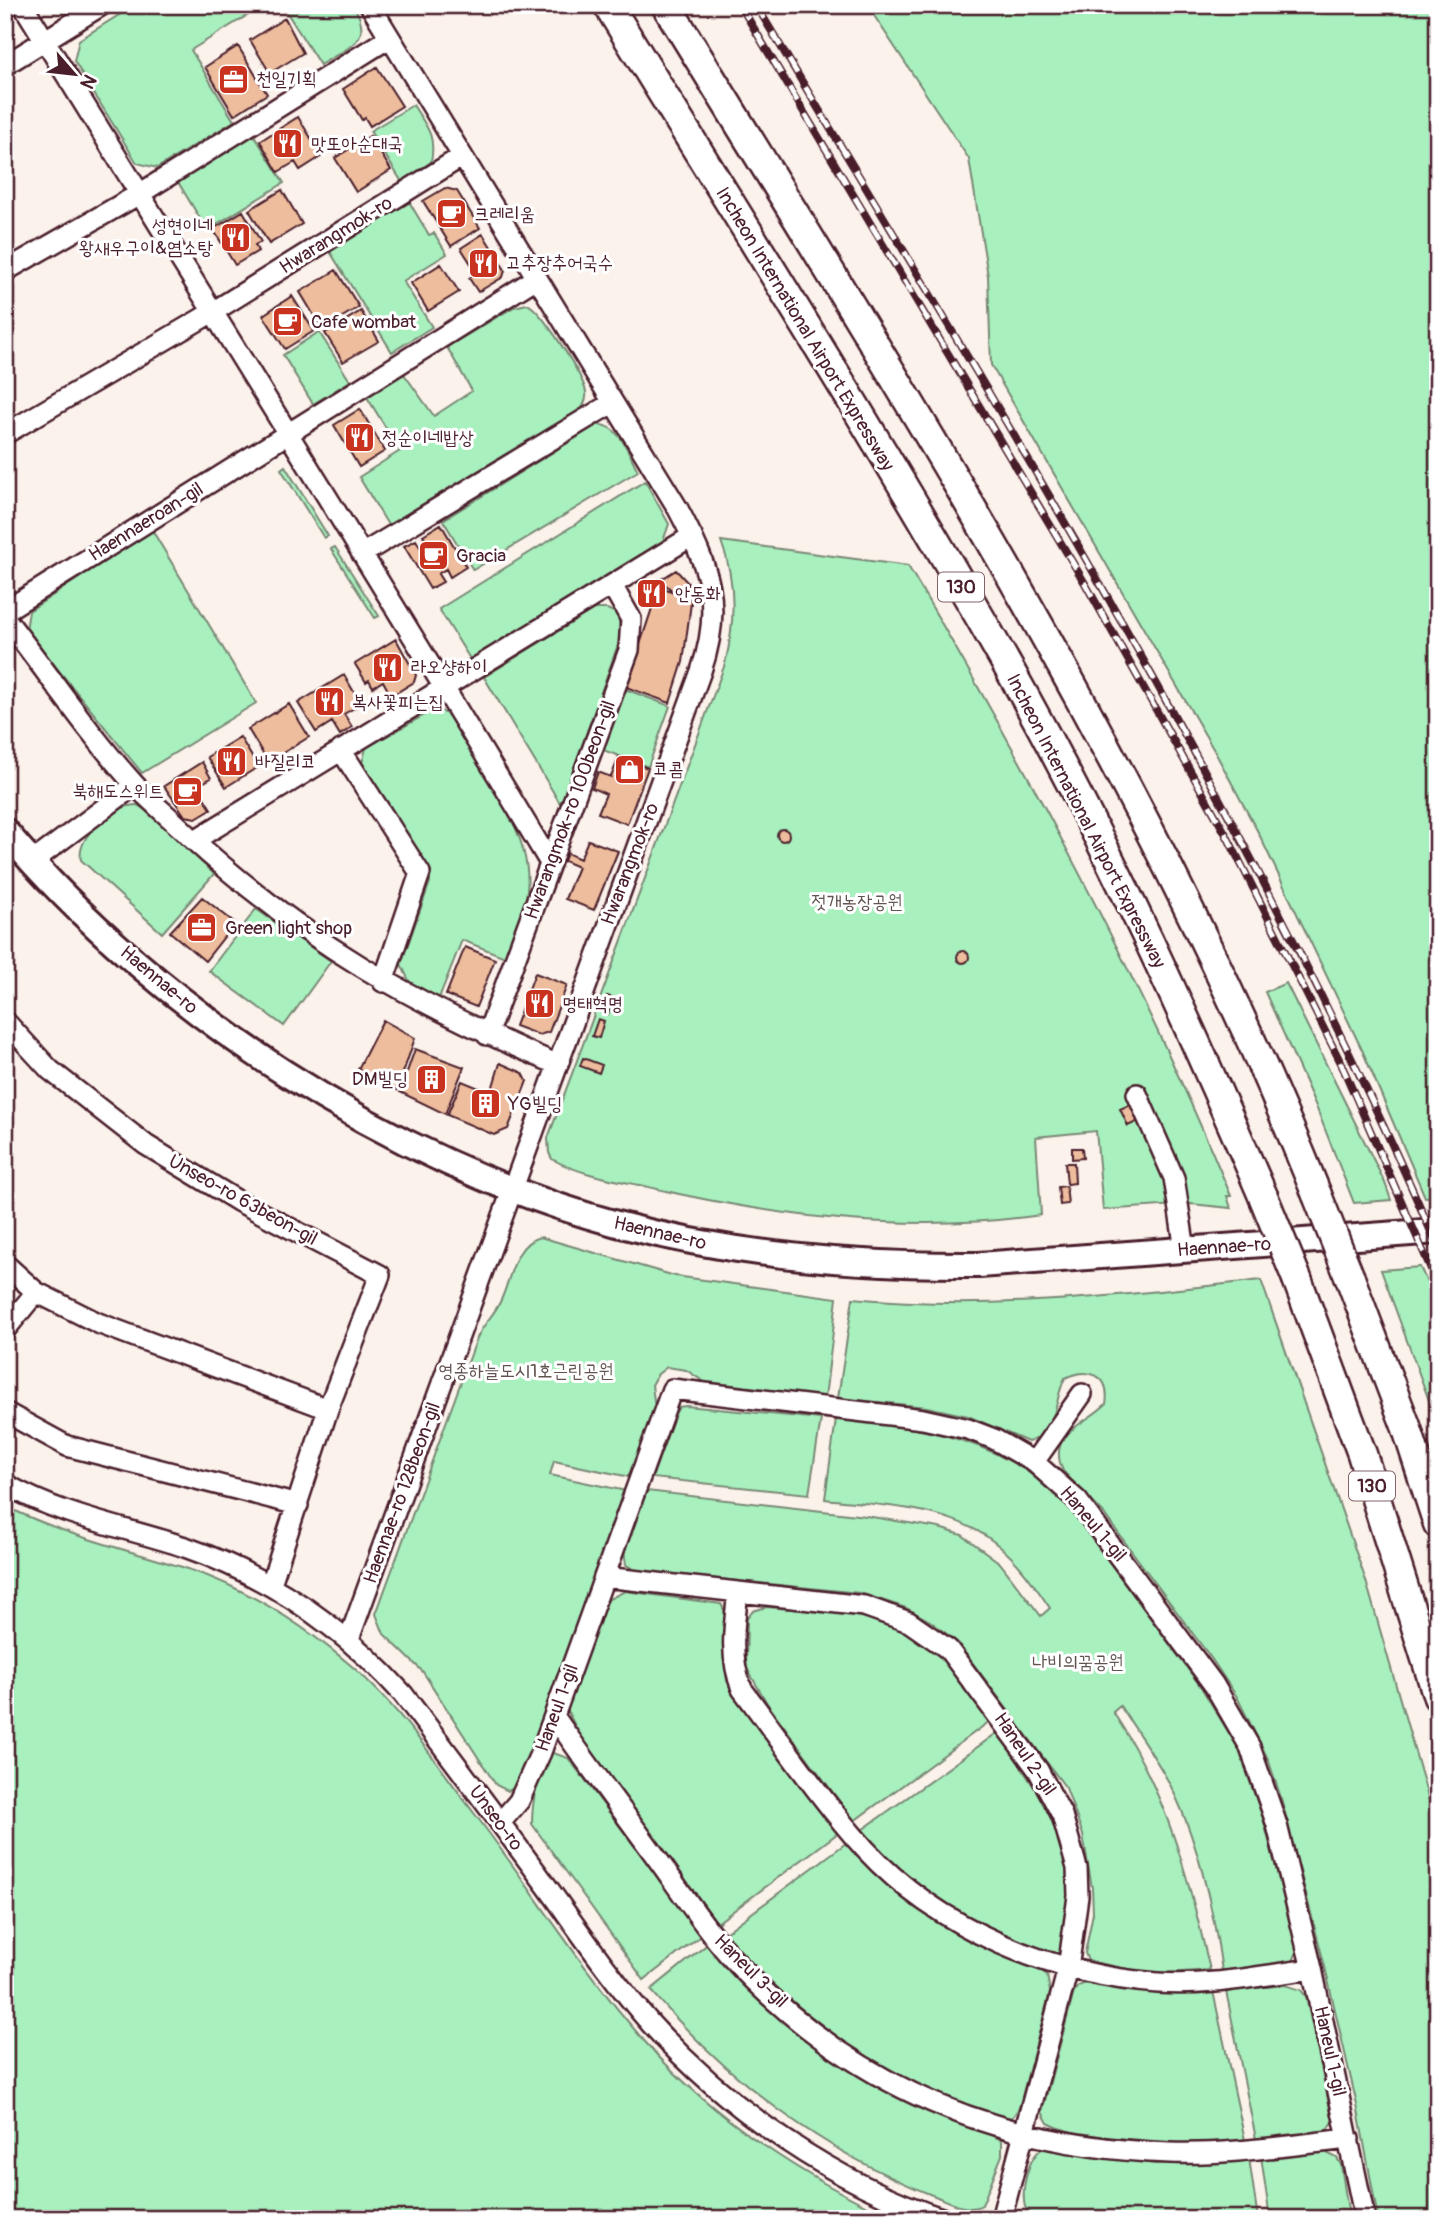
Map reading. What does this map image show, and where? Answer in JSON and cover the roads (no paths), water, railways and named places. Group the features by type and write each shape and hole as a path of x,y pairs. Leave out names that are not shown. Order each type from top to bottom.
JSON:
{"highway":[{"name":"Incheon International Airport Expressway","path":"608,5 853,406 1022,692 1083,808 1177,1000 1297,1279 1362,1454 1438,1697"},
{"name":"130","path":"666,5 950,470 1077,690 1189,907 1280,1105 1317,1195 1406,1426 1438,1524"}],"main road":[{"name":"Haennae-ro","path":"5,831 32,862 125,953 231,1036 372,1123 560,1207 657,1234 762,1254 834,1263 979,1265 1438,1231"}],"street":[{"path":"23,5 141,192 211,313 445,687 550,863"},
{"path":"5,65 102,5"},
{"name":"Hwarangmok-ro","path":"370,5 692,536 707,568 712,598 708,648 513,1188"},
{"path":"5,271 141,192 389,38"},
{"name":"Hwarangmok-ro","path":"211,313 461,157"},
{"path":"286,433 535,279"},
{"path":"5,434 211,313"},
{"path":"362,554 612,403"},
{"name":"Haennaeroan-gil","path":"5,611 286,433"},
{"path":"195,841 613,587 692,536"},
{"name":"Hwarangmok-ro 100beon-gil","path":"487,1035 629,650 631,619 613,587"},
{"path":"5,618 135,785 254,894 289,921 383,982 487,1035 556,1064"},
{"path":"341,750 420,873 383,982"},
{"path":"32,862 135,785"},
{"name":"Unseo-ro 63beon-gil","path":"5,1021 50,1070 146,1145 238,1201 380,1275 328,1409 271,1584"},
{"path":"1137,1094 1174,1178 1185,1250"},
{"name":"Haennae-ro 128beon-gil","path":"349,1639 513,1188"},
{"path":"5,1264 36,1292 97,1323 328,1409"},
{"path":"5,1331 36,1292"},
{"name":"Haneul 1-gil","path":"500,1823 519,1801 529,1782 672,1390 946,1423 994,1439 1034,1462 1077,1500 1214,1685 1245,1736 1264,1782 1277,1825 1312,1969 1364,2219"},
{"path":"1034,1462 1082,1394"},
{"path":"5,1412 67,1446 298,1505"},
{"name":"Unseo-ro","path":"5,1484 69,1513 183,1546 271,1584 349,1639 403,1694 651,2024 715,2085 753,2116 835,2170 876,2192 944,2219"},
{"name":"Haneul 2-gil","path":"604,1577 864,1606 890,1614 932,1635 963,1665 1038,1770 1062,1815 1077,1868 1078,1896 1068,1969 1000,2219"},
{"path":"738,1592 733,1649 734,1670 742,1689 833,1812 867,1851 919,1898 998,1942 1068,1969 1160,1983 1204,1982 1312,1969"},
{"name":"Haneul 3-gil","path":"554,1716 729,1955 809,2028 898,2087 948,2110 1024,2134 1170,2153 1349,2139"}],"railway":[{"path":"740,5 1086,585 1228,838 1339,1059 1438,1285"},
{"path":"756,5 1029,462 1204,770 1287,927 1365,1086 1438,1248"}],"place":[{"name":"천일기획","path":"233,79"},
{"name":"맛또아순대국","path":"288,144"},
{"name":"크레리움","path":"451,214"},
{"name":"성현이네 왕새우구이&염소탕","path":"236,237"},
{"name":"고추장추어국수","path":"483,263"},
{"name":"Cafe wombat","path":"288,322"},
{"name":"정순이네밥상","path":"359,438"},
{"name":"Gracia","path":"433,556"},
{"name":"안동화","path":"652,594"},
{"name":"라오샹하이","path":"388,667"},
{"name":"복사꽃피는집","path":"329,702"},
{"name":"바질리코","path":"232,762"},
{"name":"코콤","path":"630,769"},
{"name":"북해도스위트","path":"187,791"},
{"name":"Green light shop","path":"202,928"},
{"name":"명태혁명","path":"539,1004"},
{"name":"DM빌딩","path":"431,1079"},
{"name":"YG빌딩","path":"485,1104"}],"park label":[{"name":"젓개농장공원","path":"857,902"},
{"name":"영종하늘도시1호근린공원","path":"526,1371"},
{"name":"나비의꿈공원","path":"1078,1662"}]}
